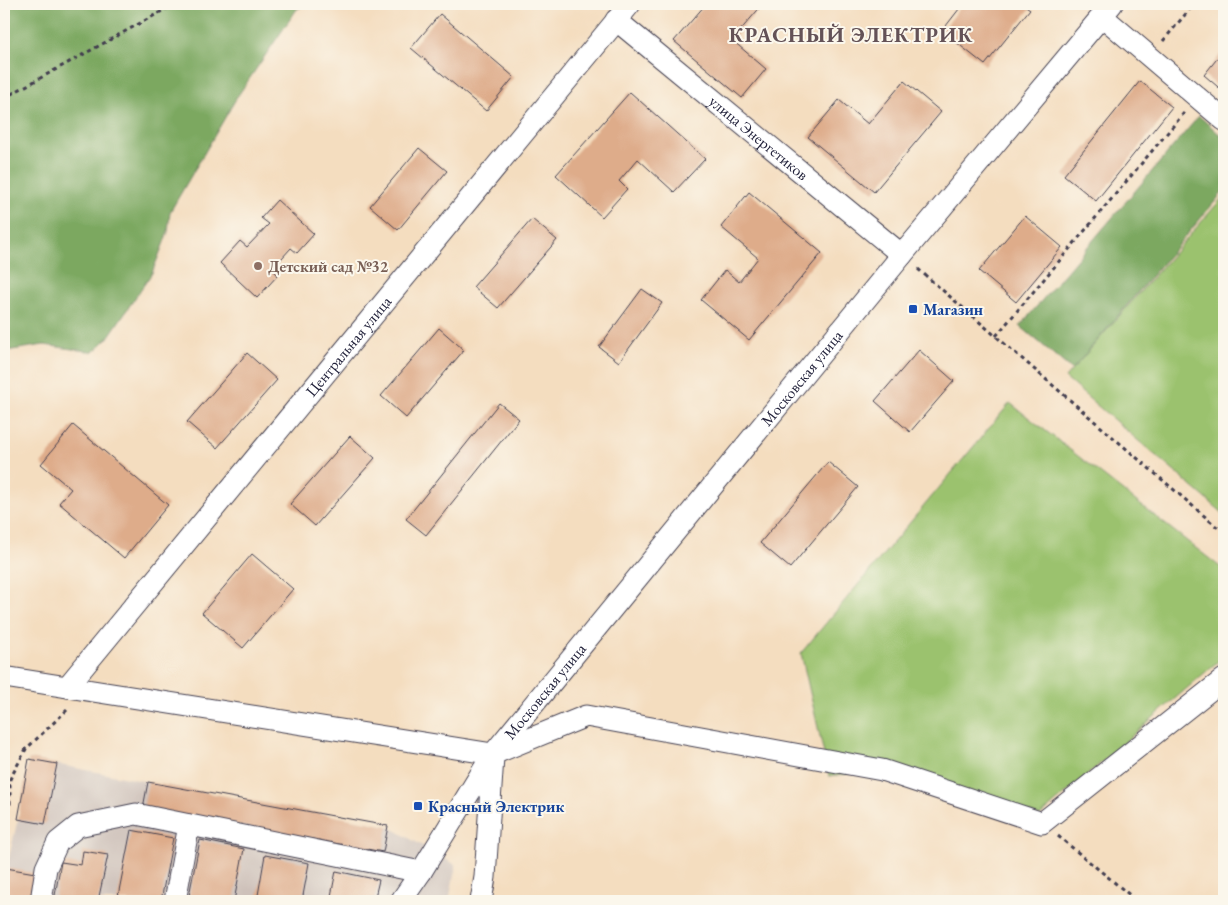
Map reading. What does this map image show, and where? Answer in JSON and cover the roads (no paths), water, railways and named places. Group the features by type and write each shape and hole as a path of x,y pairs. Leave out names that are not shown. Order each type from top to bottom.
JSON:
{"street":[{"name":"Центральная улица","path":"76,688 630,4"},
{"path":"1107,10 1150,57 1224,120"},
{"name":"Московская улица","path":"401,901 421,872 493,754 902,255 1107,10"},
{"name":"улица Энергетиков","path":"616,20 902,255"},
{"path":"4,677 493,754 586,716 882,770 1042,823 1224,679"},
{"path":"481,901 485,878 493,754"},
{"path":"40,901 46,868 58,842 78,826 136,814 421,872 415,901"},
{"path":"174,901 189,825"}],"place":[{"name":"Детский сад №32","path":"258,266"},
{"name":"Магазин","path":"913,309"},
{"name":"Красный Электрик","path":"418,806"}],"district":[{"name":"КРАСНЫЙ ЭЛЕКТРИК","path":"851,34"}]}
